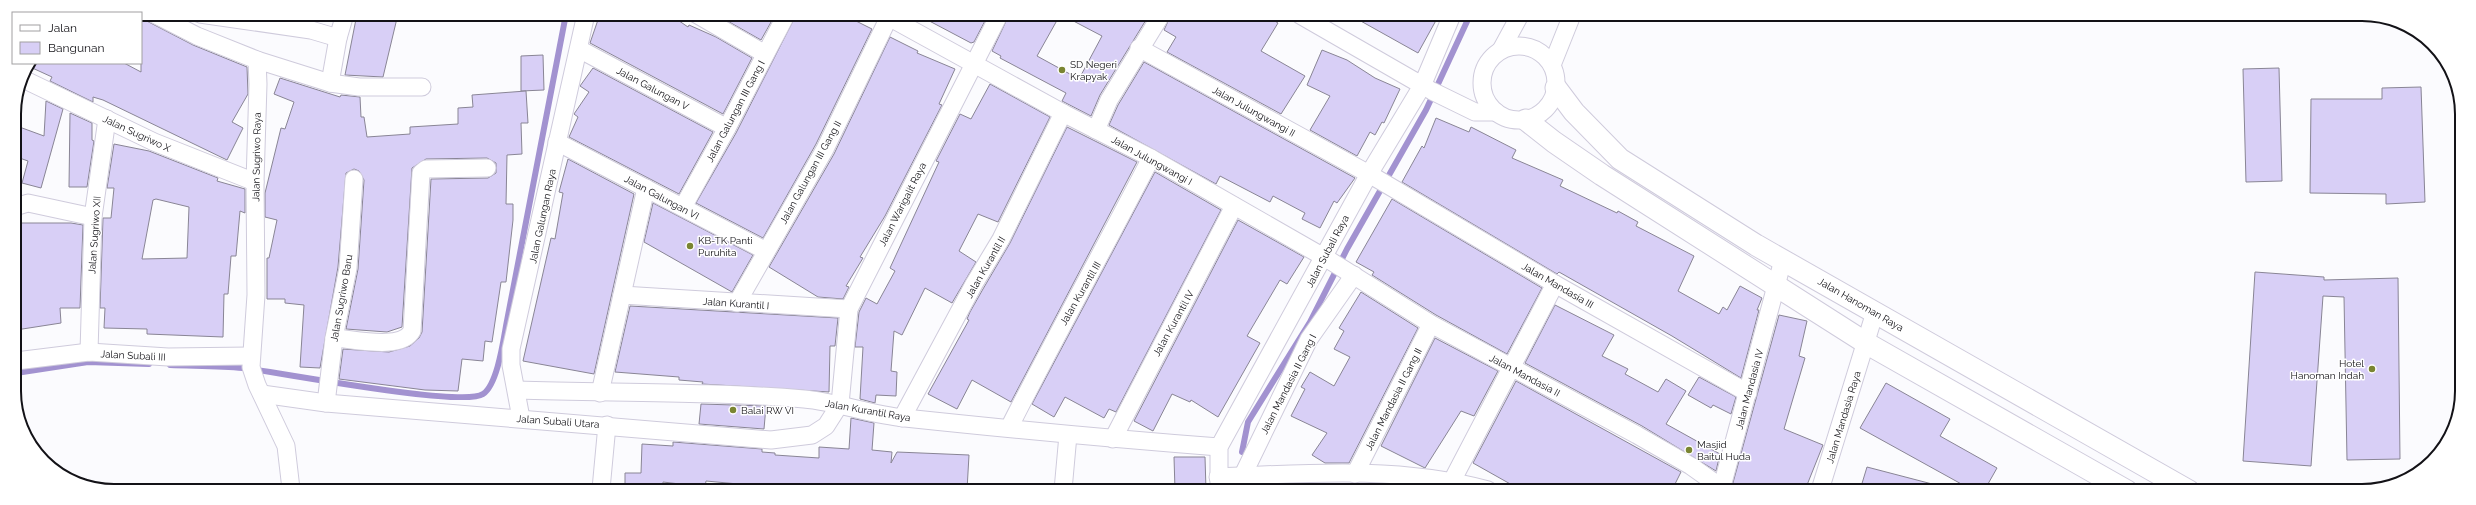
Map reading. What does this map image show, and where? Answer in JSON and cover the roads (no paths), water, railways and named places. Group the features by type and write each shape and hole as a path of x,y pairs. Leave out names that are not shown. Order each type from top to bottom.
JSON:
{"street":[{"path":"168,21 197,36 256,60 330,83 359,87 422,87"},
{"path":"249,21 311,30 338,38"},
{"path":"330,83 338,38 343,21"},
{"name":"Jalan Galungan Raya","path":"521,418 511,364 511,349 524,299 585,21"},
{"path":"708,21 765,54"},
{"name":"Jalan Galungan III Gang I","path":"683,207 727,128 783,21"},
{"name":"Jalan Galungan III Gang II","path":"737,303 825,149 885,21"},
{"name":"Jalan Julungwangi I","path":"898,21 1063,113 1151,158 1326,258"},
{"name":"Jalan Warigalit Raya","path":"840,404 849,309 996,21"},
{"path":"1096,130 1109,100 1139,48 1157,21"},
{"path":"1310,21 1432,91 1475,112 1496,112 1515,120 1526,120 1546,109 1553,99 1556,88 1556,76 1552,65 1545,56 1535,49 1524,46 1512,46 1501,50 1491,58 1484,69 1481,82 1473,98 1461,104"},
{"name":"Jalan Subali Raya","path":"1229,479 1219,447 1326,258 1382,181 1432,91 1450,21"},
{"path":"1501,50 1517,21"},
{"path":"1552,65 1570,21"},
{"name":"Jalan Julungwangi II","path":"1139,48 1382,181"},
{"name":"Jalan Galungan V","path":"579,49 727,128"},
{"name":"Jalan Sugriwo Raya","path":"251,361 256,295 254,182 258,84 256,60"},
{"name":"Jalan Sugriwo X","path":"27,81 154,142 254,182"},
{"path":"1481,82 1484,95 1496,112"},
{"name":"Jalan Hanoman Raya","path":"1556,88 1574,112 1620,159 1783,260 2177,484"},
{"name":"Jalan Kurantil II","path":"902,418 974,284 1001,240 1063,113"},
{"name":"Jalan Sugriwo XII","path":"89,352 93,217 107,119"},
{"path":"1526,120 1554,142 1602,175 1866,343 2115,484"},
{"name":"Jalan Galungan VI","path":"557,142 766,251"},
{"name":"Jalan Kurantil III","path":"1009,428 1056,335 1095,266 1151,158"},
{"path":"334,338 392,343 409,336 412,330 421,173 426,169 487,168"},
{"name":"Jalan Sugriwo Baru","path":"326,395 334,338 348,268 354,179"},
{"name":"Jalan Mandasia III","path":"1382,181 1555,284 1748,393"},
{"path":"600,393 646,188"},
{"path":"21,203 93,217"},
{"name":"Jalan Kurantil IV","path":"1113,439 1234,206"},
{"name":"Jalan Mandasia II","path":"1326,258 1431,324 1637,435 1691,466 1715,484"},
{"name":"Jalan Mandasia IV","path":"1723,484 1783,260"},
{"name":"Jalan Mandasia II Gang I","path":"1229,479 1309,339 1351,273"},
{"path":"1452,481 1555,284"},
{"name":"Jalan Kurantil I","path":"622,295 849,309"},
{"name":"Jalan Mandasia Raya","path":"1822,484 1875,312"},
{"name":"Jalan Mandasia II Gang II","path":"1355,474 1431,324"},
{"name":"Jalan Subali III","path":"21,360 89,352 251,361"},
{"path":"251,361 259,390 286,446 290,484"},
{"name":"Jalan Subali Utara","path":"259,390 326,395 521,418 607,424 771,440 790,439 812,434 826,426 840,404"},
{"name":"Jalan Kurantil Raya","path":"517,390 600,393 742,394 840,404 902,418 1068,435 1219,447"},
{"path":"602,484 607,424"},
{"path":"1064,484 1068,435"},
{"path":"1229,479 1388,474 1452,481 1462,484"}],"waterway":[{"path":"170,365 243,368 408,393 468,397 483,394 488,389 496,373 501,353 565,21"},
{"path":"1242,452 1248,422 1310,322 1347,249 1426,110 1467,21"},
{"path":"21,372 88,362 149,364"}],"place":[{"name":"SD Negeri Krapyak","path":"1062,70"},
{"name":"KB-TK Panti Puruhita","path":"690,246"},
{"name":"Hotel Hanoman Indah","path":"2372,369"},
{"name":"Balai RW VI","path":"733,410"},
{"name":"Masjid Baitul Huda","path":"1689,450"}]}
